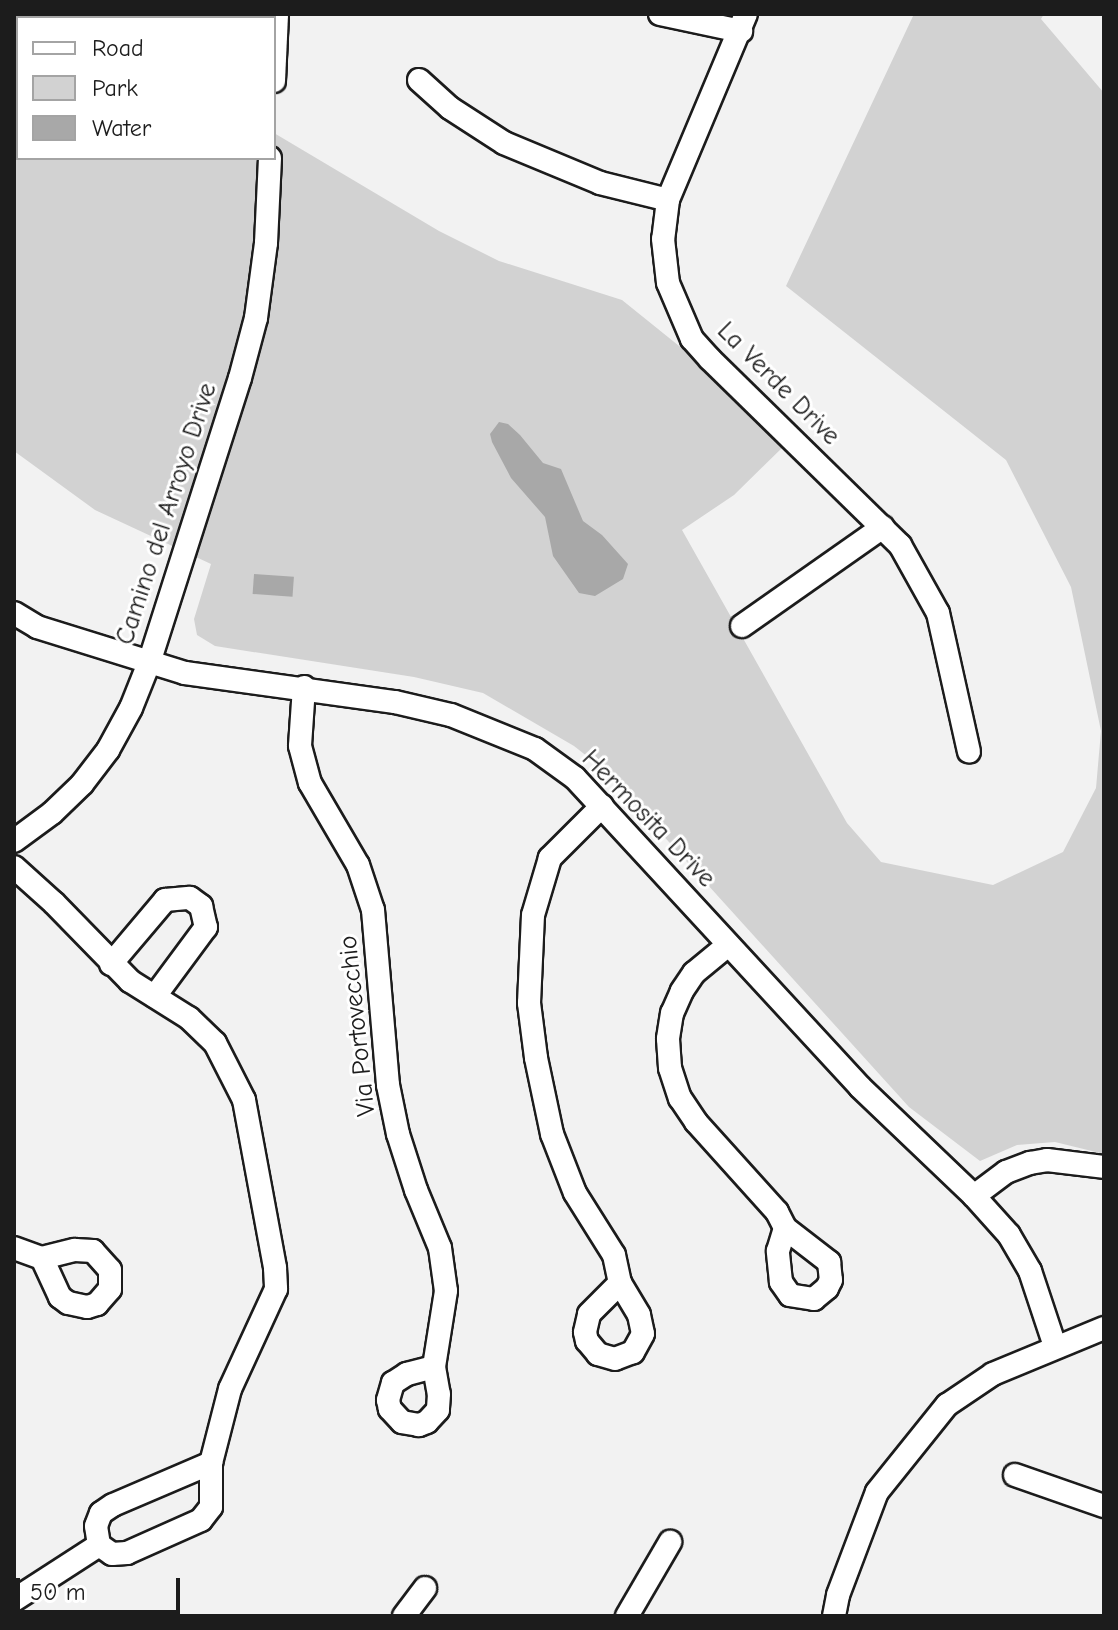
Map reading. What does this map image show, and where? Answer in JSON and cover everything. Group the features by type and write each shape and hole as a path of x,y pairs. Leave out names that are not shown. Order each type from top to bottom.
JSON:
{"street":[{"path":"276,36 277,14"},
{"path":"660,14 744,22"},
{"name":"La Verde Drive","path":"744,22 668,200 663,239 668,283 692,339 900,545 938,613 969,752"},
{"path":"419,80 450,108 504,143 600,183 668,200"},
{"name":"Camino del Arroyo Drive","path":"14,841 52,813 91,772 131,708 149,663 256,318 266,243 270,160"},
{"path":"742,626 883,527"},
{"name":"Hermosita Drive","path":"14,613 37,627 185,673 304,687 451,715 505,734 535,749 575,778 860,1087 974,1196 1009,1235 1030,1271 1055,1346"},
{"name":"Via Portovecchio","path":"304,687 300,746 310,783 358,865 373,910 388,1085 412,1176 440,1248 446,1291 434,1367"},
{"path":"602,806 550,858 533,915 529,1003 536,1058 552,1134 575,1193 614,1255 620,1283"},
{"path":"14,867 54,903 111,964 189,1018 215,1043 234,1074 244,1100 275,1268 276,1289 230,1389 211,1463 211,1507 201,1520 127,1553 112,1554 99,1545 96,1526 101,1513 211,1463"},
{"path":"111,964 165,900 190,898 201,906 206,927 155,996"},
{"path":"728,945 694,973 672,1013 668,1039 670,1068 680,1098 696,1122 777,1212 785,1228"},
{"path":"974,1196 1006,1172 1030,1163 1047,1160 1104,1167"},
{"path":"14,1248 42,1258"},
{"path":"834,1616 838,1595 877,1492 947,1405 971,1386 1055,1346 1104,1328"},
{"path":"1015,1475 1104,1506"},
{"path":"627,1616 670,1542"},
{"path":"14,1600 99,1545"},
{"path":"404,1616 425,1588"}],"green space":[{"path":"14,14 249,14 16,16 16,160 276,160 276,134 439,231 499,261 622,300 735,391 784,446 734,495 682,530 847,823 881,862 993,885 1063,852 1096,788 1101,731 1071,587 1006,460 786,286 914,14 1044,14 1041,19 1104,93 1104,1154 1055,1142 1017,1145 980,1161 909,1107 602,768 574,746 483,693 414,677 215,646 197,635 194,619 211,564 95,510 14,451"}],"water":[{"path":"499,422 508,424 520,435 543,463 561,469 583,521 602,535 628,564 623,579 595,596 579,593 553,556 545,517 511,478 492,442 490,434"},
{"path":"254,574 294,577 293,597 253,594"}]}
